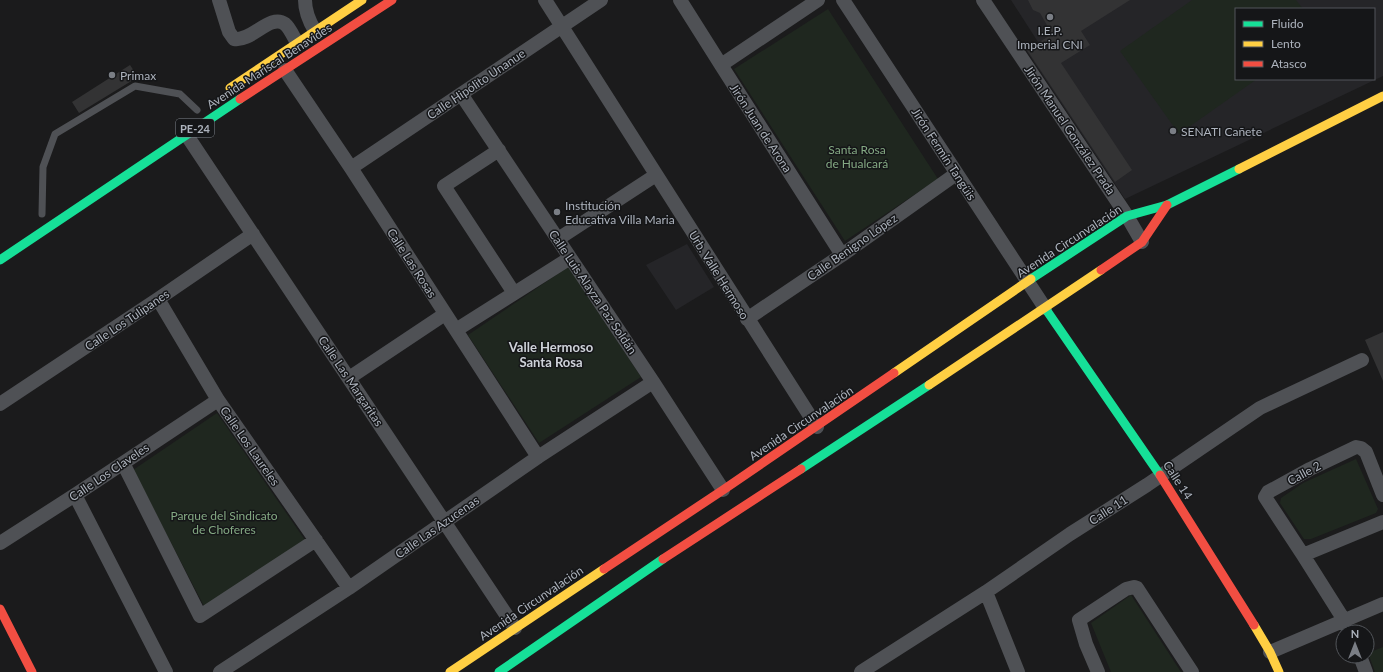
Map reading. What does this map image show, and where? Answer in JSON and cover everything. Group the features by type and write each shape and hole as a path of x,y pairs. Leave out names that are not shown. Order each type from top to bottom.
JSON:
{"main road":[{"name":"Avenida Mariscal Benavides","path":"224,92 362,0"},
{"name":"Avenida Mariscal Benavides","path":"0,260 186,134 392,0"},
{"name":"Avenida Circunvalación","path":"450,672 516,628 641,552 710,503 723,490 1028,281 1127,216 1167,205 1383,96"},
{"path":"499,672 721,518 1045,308 1142,242 1167,205"},
{"name":"Calle 14","path":"1045,308 1160,476 1270,652 1279,672"},
{"path":"641,552 650,568"},
{"path":"0,609 32,672"}],"street":[{"path":"219,0 229,32 234,39 244,39 267,24 280,22 285,24 297,43"},
{"path":"305,0 305,8 315,30"},
{"name":"Urb. Valle Hermoso","path":"545,0 817,427"},
{"name":"Calle Hipólito Unanue","path":"351,168 601,0"},
{"name":"Jirón Juan de Arona","path":"680,0 842,255"},
{"path":"721,65 818,0"},
{"name":"Jirón Fermín Tangüis","path":"843,0 1045,308"},
{"name":"Jirón Manuel González Prada","path":"983,0 1127,216 1142,242"},
{"name":"Calle Las Rosas","path":"285,70 351,168 538,457"},
{"name":"Calle Luis Alayza Paz Soldán","path":"461,94 653,382 723,490"},
{"name":"Calle Las Margaritas","path":"186,134 516,628"},
{"path":"499,150 444,186 514,293"},
{"name":"Calle Benigno López","path":"747,319 842,255 956,174"},
{"path":"558,239 656,175"},
{"name":"Calle Los Tulipanes","path":"0,404 158,300 253,234"},
{"path":"456,330 570,258"},
{"name":"Calle Los Laureles","path":"158,300 218,400 349,588"},
{"path":"349,378 445,314"},
{"name":"Calle 11","path":"861,672 986,592 1070,534 1160,476 1260,408 1362,360"},
{"name":"Calle Las Azucenas","path":"220,672 349,588 538,457 653,382"},
{"name":"Calle Los Claveles","path":"0,543 218,400"},
{"name":"Calle 2","path":"1346,624 1303,555 1265,498 1268,492 1310,469 1356,448 1362,448 1366,452 1383,495"},
{"path":"122,463 200,616 316,540"},
{"path":"75,495 166,672"},
{"path":"1303,555 1383,522"},
{"path":"1098,672 1086,644 1079,620 1126,589 1134,587 1137,588 1192,672"},
{"path":"986,592 1018,672"},
{"path":"1350,624 1383,604"},
{"path":"1270,652 1335,630"}],"lane":[{"path":"42,214 43,167 54,134 135,86 180,94 198,110"}],"shaded area":[{"name":"SENATI Cañete","path":"1011,0 1383,0 1383,76 1375,80 1375,8 1235,8 1235,80 1375,80 1125,199 1026,50 1038,42"},
{"path":"687,244 714,287 676,310 646,265"}],"green space":[{"path":"1192,0 1296,0 1302,8 1235,8 1235,80 1256,80 1179,134 1120,51"},
{"name":"Santa Rosa de Hualcará","path":"828,9 938,179 845,241 734,69"},
{"path":"568,267 641,377 539,443 468,335"},
{"name":"Parque del Sindicato de Choferes","path":"217,413 305,540 204,606 133,470"},
{"path":"1356,459 1378,509 1376,513 1311,539 1304,539 1280,503 1281,498 1303,483"},
{"path":"1131,595 1181,672 1111,672 1091,623"},
{"path":"1383,647 1383,672 1375,672 1372,664 1375,664 1375,650"}],"building":[{"path":"1028,0 1130,0 1081,31 1090,45 1061,63 1132,170 1115,182 1027,50 1052,34 1040,13 1033,10"},
{"path":"130,65 138,77 79,113 72,102"},
{"path":"1383,332 1383,381 1365,340"}],"traffic: fast":[{"path":"0,260 240,99"},
{"path":"1031,279 1127,216 1167,205 1239,169"},
{"path":"1045,308 1160,475"},
{"path":"801,469 929,385"},
{"path":"499,672 663,559"}],"traffic: slow":[{"path":"230,88 362,0"},
{"path":"1239,169 1383,96"},
{"path":"929,385 1101,270"},
{"path":"894,373 1031,279"},
{"path":"450,672 604,569"},
{"path":"1254,625 1270,652 1279,672"}],"traffic: jam":[{"path":"240,99 392,0"},
{"path":"1101,270 1142,242 1167,205"},
{"path":"604,569 894,373"},
{"path":"663,559 801,469"},
{"path":"1160,475 1254,625"},
{"path":"0,609 32,672"}],"place":[{"name":"I.E.P. Imperial CNI","path":"1050,17"},
{"name":"Primax","path":"112,75"},
{"name":"SENATI Cañete","path":"1173,131"},
{"name":"Institución Educativa Villa Maria","path":"557,212"}],"district":[{"name":"Valle Hermoso Santa Rosa","path":"551,354"}]}
